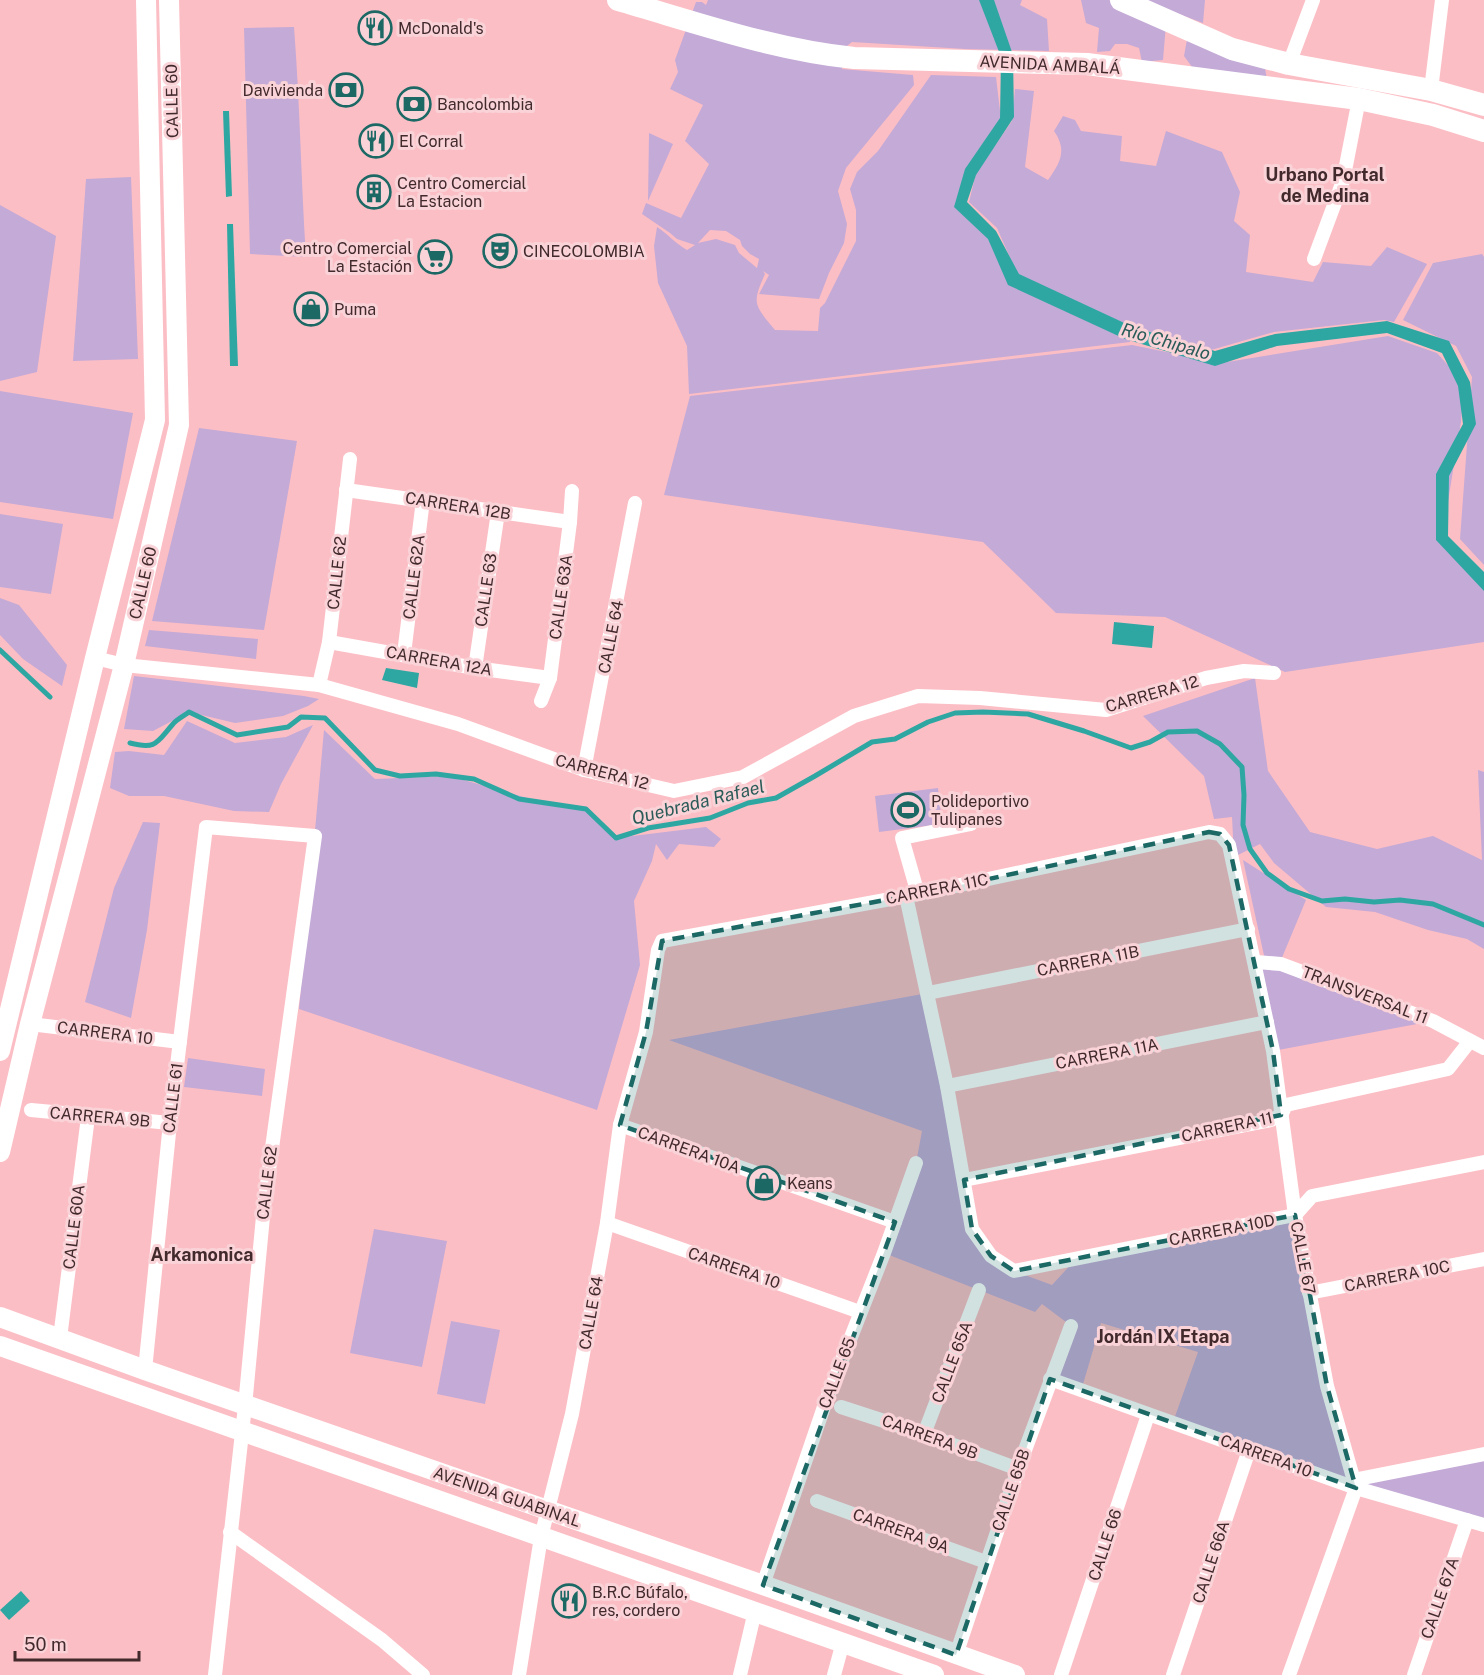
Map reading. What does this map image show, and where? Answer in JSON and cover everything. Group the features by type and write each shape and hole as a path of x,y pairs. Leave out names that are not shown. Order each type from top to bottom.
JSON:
{"main road":[{"name":"CALLE 60","path":"0,1051 155,420 146,0"},
{"name":"CALLE 60","path":"0,1152 30,1024 124,665 179,425 169,0"},
{"name":"AVENIDA AMBALÁ","path":"618,0 819,54 854,58 1087,64 1359,99 1433,115 1484,130"},
{"path":"1121,0 1232,49 1289,64 1431,90 1484,105"},
{"name":"AVENIDA GUABINAL","path":"0,1317 245,1406 763,1585 1015,1675"},
{"name":"AVENIDA GUABINAL","path":"0,1346 934,1675"}],"street":[{"path":"1289,64 1313,0"},
{"path":"1431,90 1442,0"},
{"path":"1314,259 1343,181 1359,99"},
{"name":"CALLE 62","path":"319,685 329,642 350,459"},
{"name":"CARRERA 12B","path":"346,490 570,522"},
{"name":"CALLE 63A","path":"541,701 550,678 572,491"},
{"name":"CALLE 62A","path":"404,654 423,500"},
{"name":"CALLE 64","path":"584,770 635,503"},
{"name":"CALLE 63","path":"475,668 498,512"},
{"name":"CARRERA 12A","path":"329,642 475,668 550,678"},
{"name":"CARRERA 12","path":"95,658 124,665 319,685 458,724 584,770 674,791 743,777 854,716 918,696 981,698 1106,710 1206,678 1244,671 1274,673"},
{"path":"964,1180 928,993 902,837 971,824"},
{"name":"CALLE 62","path":"206,827 315,836 264,1206 245,1406 215,1675"},
{"name":"CALLE 61","path":"145,1370 170,1123 206,827"},
{"name":"CARRERA 11C","path":"658,950 662,941 912,895 1209,832 1220,834"},
{"name":"CALLE 67","path":"1220,834 1229,845 1256,962 1273,1051 1295,1215 1309,1293 1327,1386 1355,1484"},
{"name":"CARRERA 11B","path":"928,993 1248,929"},
{"name":"CALLE 64","path":"519,1675 541,1537 572,1414 607,1223 620,1125 646,1032 658,950"},
{"name":"TRANSVERSAL 11","path":"1256,962 1281,964 1433,1021 1484,1048"},
{"name":"CARRERA 11A","path":"947,1086 1267,1022"},
{"name":"CARRERA 10","path":"30,1024 180,1042"},
{"name":"CARRERA 11","path":"964,1180 1271,1120 1281,1115 1286,1105 1448,1069 1470,1041"},
{"name":"CARRERA 9B","path":"32,1110 170,1123"},
{"name":"CALLE 60A","path":"60,1338 88,1117"},
{"name":"CARRERA 10A","path":"620,1125 894,1222"},
{"name":"CARRERA 10D","path":"964,1180 972,1229 992,1256 1014,1271 1295,1215 1312,1196 1484,1162"},
{"name":"CALLE 65","path":"763,1585 826,1401 916,1163"},
{"name":"CARRERA 10","path":"607,1223 860,1312"},
{"name":"CARRERA 10C","path":"1309,1293 1484,1259"},
{"name":"CALLE 65A","path":"924,1434 979,1290"},
{"name":"CALLE 65B","path":"956,1655 1018,1469 1071,1326"},
{"name":"CARRERA 10","path":"1050,1379 1249,1450 1484,1525"},
{"name":"CARRERA 9B","path":"841,1407 924,1434 1018,1469"},
{"name":"CALLE 66","path":"1061,1675 1148,1415"},
{"name":"CALLE 66A","path":"1173,1675 1249,1450"},
{"path":"1289,1675 1355,1484 1484,1454"},
{"name":"CARRERA 9A","path":"817,1501 986,1562"},
{"name":"CALLE 67A","path":"1414,1675 1467,1520"},
{"path":"230,1532 382,1640 423,1675"},
{"path":"740,1675 755,1611"},
{"path":"834,1675 843,1642"}],"highlighted area":[{"path":"1209,832 1220,834 1229,845 1273,1051 1281,1115 964,1180 972,1229 991,1256 1014,1271 1295,1215 1327,1386 1356,1488 1050,1379 956,1655 763,1585 895,1222 620,1125 646,1032 662,941 918,894"}],"shaded area":[{"path":"708,0 1022,0 1020,5 1047,19 1049,51 965,49 852,42 838,53 844,59 842,69 913,75 914,85 846,168 838,191 847,224 844,243 819,299 759,294 769,275 763,271 765,274 758,292 757,304 775,330 818,331 820,308 825,303 856,241 856,210 850,189 857,172 878,151 931,75 996,77 1001,119 958,206 990,236 1011,283 1130,337 1130,342 689,394 687,346 658,283 654,246 657,227 687,250 695,245 677,239 642,214 646,203 681,218 709,164 685,141 703,105 670,89 678,72 675,60 696,2 706,5","holes":["710,230 726,231 740,240 742,246 759,259 757,268 739,253 735,245 716,239 698,243"]},
{"path":"1081,0 1109,0 1166,24 1163,60 1142,62 1139,48 1127,44 1115,44 1110,51 1097,52 1099,28 1086,23"},
{"path":"1141,0 1205,0 1203,23"},
{"path":"294,27 306,257 250,254 244,28"},
{"path":"1188,34 1264,61 1267,81 1195,71 1184,56"},
{"path":"1015,89 1034,91 1025,167 1048,180 1061,156 1060,144 1054,131 1063,116 1075,120 1081,131 1122,136 1120,161 1156,166 1166,131 1222,152 1240,192 1234,221 1250,235 1246,272 1313,282 1323,262 1371,266 1387,247 1427,264 1394,322 1384,320 1274,332 1211,350 1130,326 1018,276 997,228 969,202 976,173 1012,121"},
{"path":"649,133 673,144 648,201"},
{"path":"131,177 138,359 73,361 86,179"},
{"path":"0,205 56,236 37,372 0,381"},
{"path":"1482,254 1484,257 1484,565 1460,539 1472,377 1456,346 1403,320 1433,263"},
{"path":"1388,336 1437,353 1464,383 1461,422 1442,538 1484,581 1484,642 1285,672 1165,617 1056,613 983,542 664,495 690,396 1132,345 1221,363"},
{"path":"0,391 133,413 113,519 0,502"},
{"path":"199,428 297,441 264,630 152,621"},
{"path":"0,514 63,524 51,594 0,587"},
{"path":"0,598 19,605 67,665 62,686 23,659 0,635"},
{"path":"149,630 258,639 256,659 145,646"},
{"path":"134,676 319,699 283,716 235,723 189,712 153,731 124,729"},
{"path":"1255,678 1268,771 1310,832 1377,849 1433,836 1482,860 1478,770 1484,772 1484,949 1467,939 1428,930 1375,912 1326,907 1274,863 1260,844 1234,857 1232,817 1214,819 1204,776 1143,716"},
{"path":"187,721 235,743 286,737 313,725 281,784 269,812 234,811 164,796 129,796 110,788 115,752 129,751 164,755"},
{"path":"324,730 375,779 450,776 541,802 586,809 616,838 706,827 721,839 714,847 679,844 667,860 656,844 652,861 634,901 640,965 597,1110 299,1009"},
{"name":"Polideportivo Tulipanes","path":"938,788 942,824 879,832 875,796"},
{"path":"143,822 160,823 147,930 131,1018 85,1002 114,888"},
{"path":"1243,860 1306,900 1281,960 1265,960"},
{"path":"1256,962 1433,1021 1273,1051"},
{"path":"928,993 972,1229 1014,1271 1052,1285 1075,1260 1295,1215 1353,1480 1484,1454 1484,1525 1173,1422 1198,1352 1101,1323 1081,1391 1050,1379 1070,1325 1042,1304 1035,1312 884,1253 916,1163 922,1131 669,1040"},
{"path":"188,1058 265,1069 262,1096 184,1087"},
{"path":"374,1229 447,1241 422,1367 350,1353"},
{"path":"451,1321 500,1330 485,1404 437,1394"}],"water":[{"name":"Río Chipalo","path":"979,0 994,0 1013,55 1014,117 976,175 967,202 996,231 1019,274 1133,327 1215,351 1275,334 1387,321 1449,341 1470,382 1476,424 1449,476 1448,536 1484,572 1484,591 1436,540 1436,474 1463,424 1458,386 1442,353 1387,333 1277,346 1215,366 1125,339 1008,285 988,239 954,207 965,169 1000,118 1001,57"},
{"path":"223,111 229,111 232,196 226,197"},
{"path":"227,224 233,224 238,366 230,366"},
{"path":"1114,622 1154,626 1152,648 1112,644"},
{"path":"386,668 419,673 417,688 382,680"},
{"path":"21,1591 30,1601 9,1620 0,1610"}],"waterway":[{"name":"Quebrada Rafael","path":"0,650 50,697"},
{"name":"Quebrada Rafael","path":"130,743 146,746 156,743 175,722 189,712 237,735 288,727 301,717 325,718 375,770 400,776 436,774 474,779 519,799 586,809 616,838 648,828 710,818 748,803 776,798 872,742 895,739 928,722 955,713 1028,714 1131,748 1150,742 1168,732 1197,731 1220,744 1242,767 1243,825 1250,849 1267,873 1289,889 1322,901 1400,900 1433,904 1484,925"}],"place":[{"name":"McDonald's","path":"375,28"},
{"name":"Davivienda","path":"346,90"},
{"name":"Bancolombia","path":"414,104"},
{"name":"El Corral","path":"376,141"},
{"name":"Centro Comercial La Estacion","path":"374,192"},
{"name":"CINECOLOMBIA","path":"500,251"},
{"name":"Centro Comercial La Estación","path":"435,257"},
{"name":"Puma","path":"311,309"},
{"name":"Polideportivo Tulipanes","path":"908,810"},
{"name":"Keans","path":"764,1183"},
{"name":"B.R.C Búfalo, res, cordero","path":"569,1601"}],"district":[{"name":"Urbano Portal de Medina","path":"1325,184"},
{"name":"Arkamonica","path":"202,1254"},
{"name":"Jordán IX Etapa","path":"1163,1336"}]}
